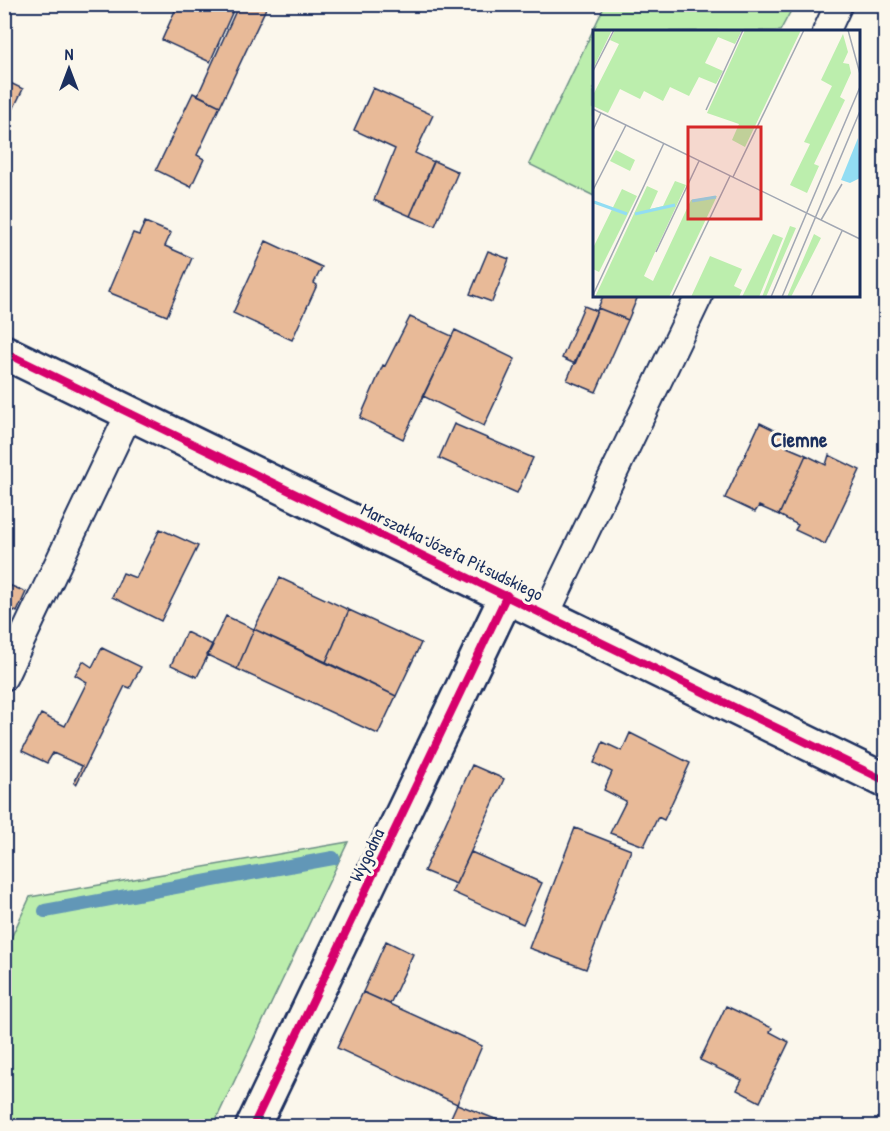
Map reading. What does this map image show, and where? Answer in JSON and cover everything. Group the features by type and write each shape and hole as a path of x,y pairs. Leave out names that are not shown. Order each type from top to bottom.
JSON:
{"street":[{"name":"Marszałka Józefa Piłsudskiego","path":"4,352 546,614 885,782"},
{"name":"Wygodna","path":"253,1126 507,595"}],"lane":[{"path":"827,30 839,4"},
{"path":"546,614 699,297"},
{"path":"4,677 129,414"}],"green space":[{"path":"605,5 794,5 781,30 593,30"},
{"path":"593,30 593,196 529,164"},
{"path":"348,842 213,1126 5,1126 5,951 30,897"}],"building":[{"path":"178,4 236,4 210,62 162,40"},
{"path":"239,4 268,4 220,106 198,95"},
{"path":"4,80 23,89 4,128"},
{"path":"373,88 433,115 415,153 434,162 410,216 374,200 395,149 354,130"},
{"path":"193,93 220,106 197,155 204,159 191,187 156,170"},
{"path":"434,161 458,172 435,226 410,216"},
{"path":"145,222 171,233 165,246 192,258 167,316 108,292 133,233 139,235"},
{"path":"266,241 322,267 314,283 317,285 292,340 233,313"},
{"path":"488,251 509,259 492,302 470,294"},
{"path":"603,297 638,297 628,320 598,308"},
{"path":"584,306 597,311 575,364 562,358"},
{"path":"598,308 628,320 596,392 567,380"},
{"path":"410,317 452,336 403,439 360,418 383,365 385,366"},
{"path":"455,330 515,359 484,426 423,396"},
{"path":"760,423 791,438 787,447 806,455 779,515 759,506 755,512 725,498"},
{"path":"454,424 533,458 517,493 439,458"},
{"path":"806,455 826,465 829,455 860,470 825,544 795,530 798,525 779,515"},
{"path":"160,529 198,546 161,621 112,597 123,573 136,578"},
{"path":"280,578 349,610 326,662 254,629"},
{"path":"4,583 26,592 17,612 13,610 4,628"},
{"path":"349,610 421,643 396,696 326,662"},
{"path":"226,616 254,629 237,669 207,655"},
{"path":"254,629 396,696 378,734 237,669"},
{"path":"186,632 213,645 197,677 171,665"},
{"path":"102,648 141,667 130,688 125,686 76,785 74,783 82,766 53,753 47,763 22,751 41,714 65,726 87,682 75,675 83,661 92,667"},
{"path":"630,733 690,763 664,820 658,817 644,846 610,833 626,801 604,790 612,772 594,763 603,742 622,751"},
{"path":"472,765 504,779 456,884 424,871"},
{"path":"575,828 631,850 586,969 529,948"},
{"path":"471,852 542,883 523,924 452,892"},
{"path":"386,941 413,954 390,1004 363,992"},
{"path":"363,992 482,1046 457,1104 337,1048"},
{"path":"726,1006 772,1028 770,1032 789,1042 760,1102 737,1090 742,1080 700,1060"},
{"path":"457,1104 513,1126 447,1126"}],"waterway":[{"path":"45,911 333,858"}],"cycle path":[{"path":"4,352 886,781"},
{"path":"253,1126 507,595"}],"district":[{"name":"Ciemne","path":"799,440"}]}
